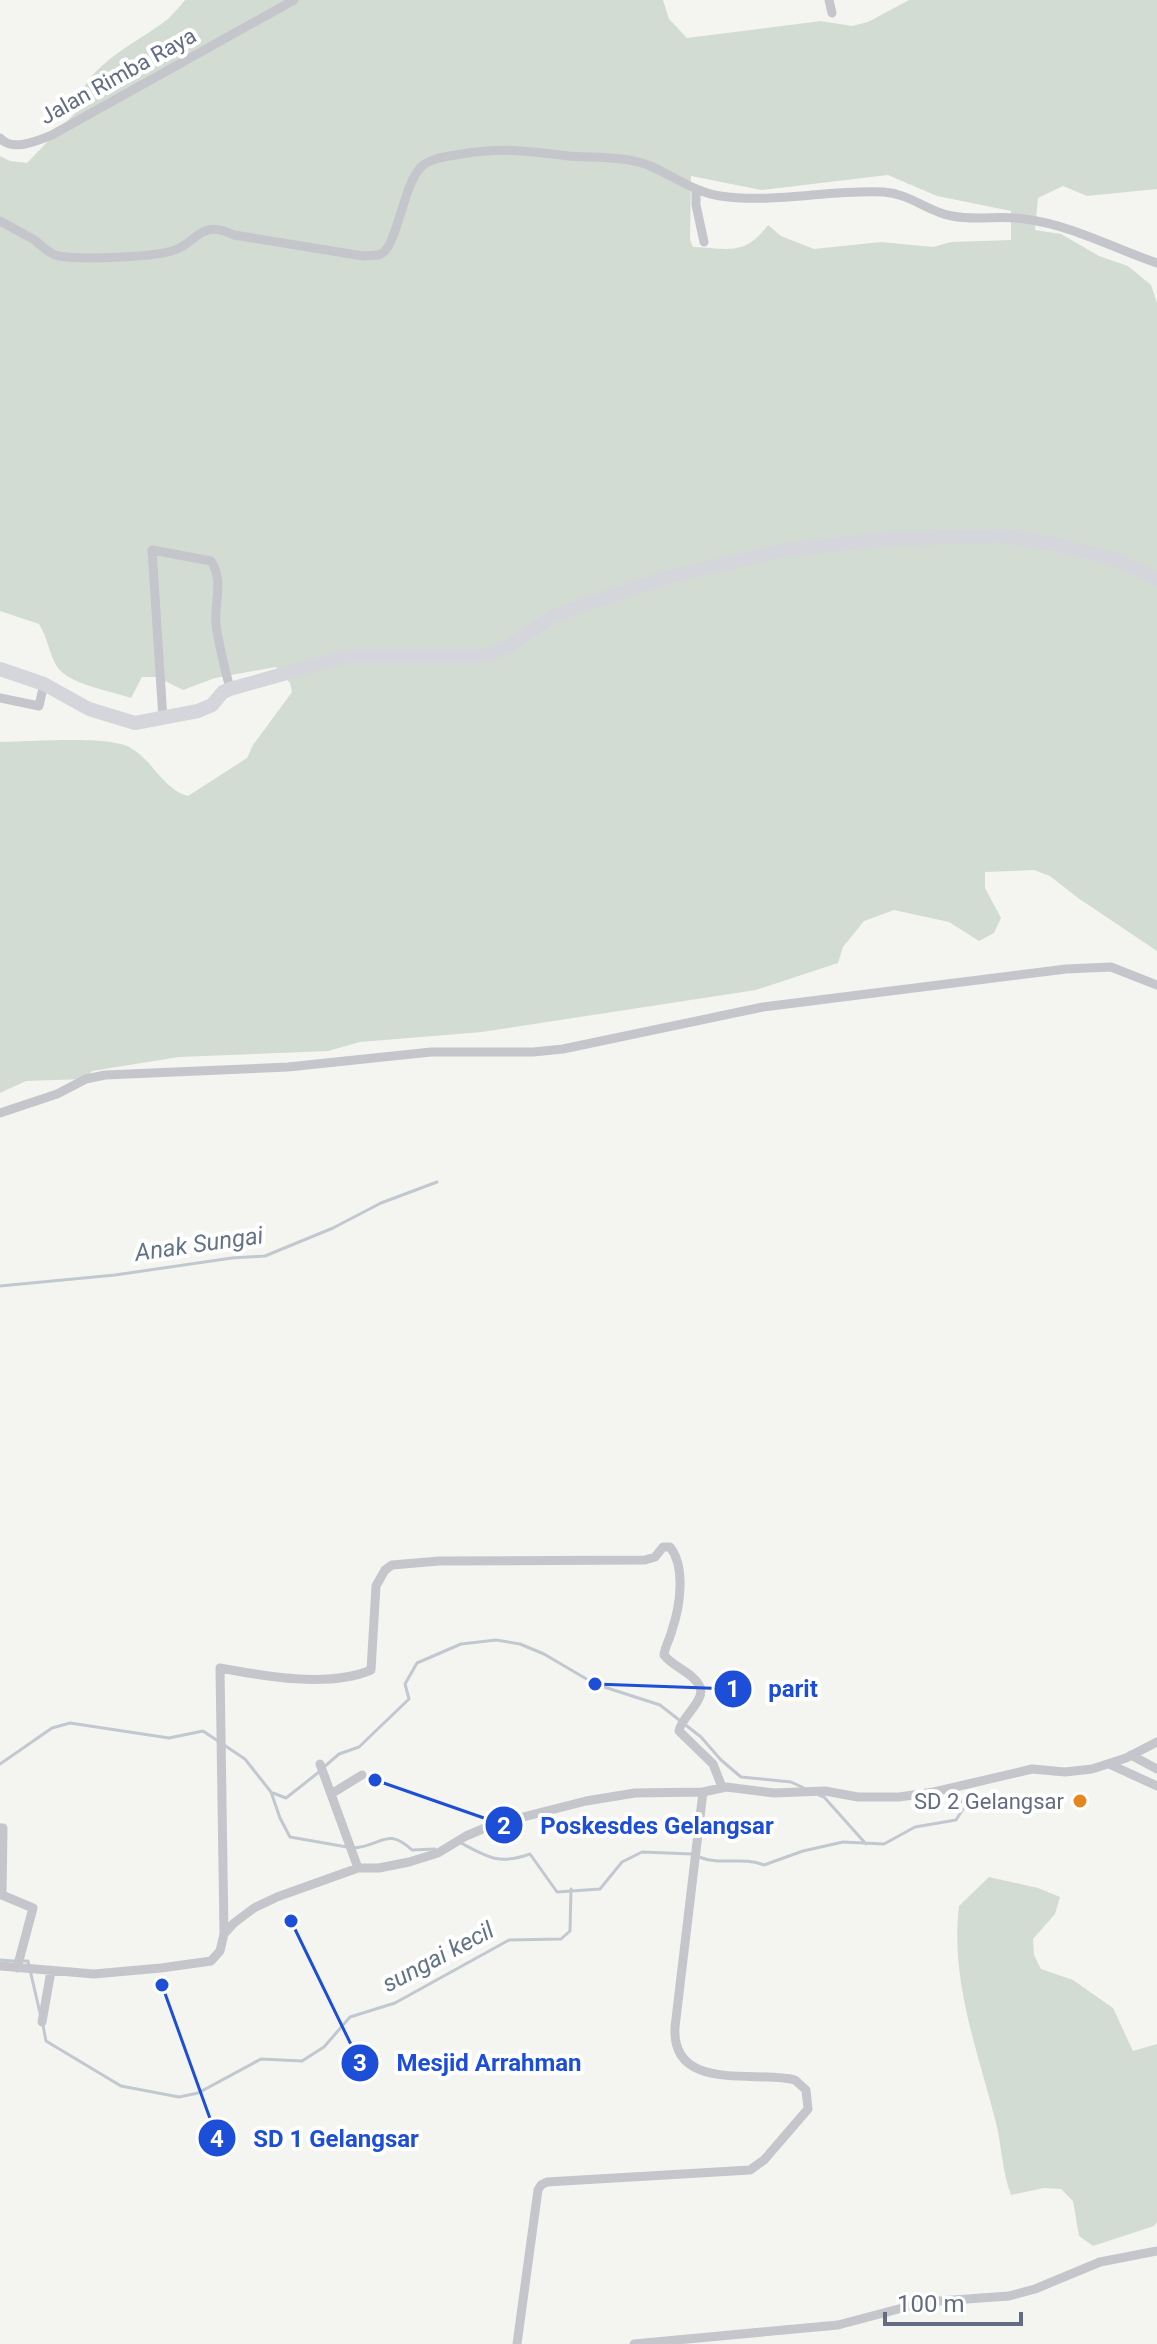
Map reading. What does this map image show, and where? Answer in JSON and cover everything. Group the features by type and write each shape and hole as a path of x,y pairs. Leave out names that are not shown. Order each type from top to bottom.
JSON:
{"street":[{"name":"Jalan Rimba Raya","path":"0,138 4,143 13,145 52,135 294,0"},
{"path":"829,0 832,13"},
{"path":"0,221 48,252 60,256 90,258 172,251 199,233 221,229 234,235 363,256 378,255 386,250 407,191 421,167 461,154 515,149 646,165 696,189 723,197 764,198 861,192 898,194 949,216 1035,221 1081,234 1157,263"},
{"path":"696,189 704,242"},
{"path":"0,669 44,684 80,705 130,722 163,719 205,708 230,689 347,656 484,656 507,647 552,617 586,604 668,577 760,553 890,539 1002,536 1049,543 1114,559 1157,579"},
{"path":"163,719 152,550 211,561 215,567 218,586 216,624 230,689"},
{"path":"0,698 39,706 44,684"},
{"path":"0,1113 57,1094 86,1079 105,1075 288,1067 431,1052 563,1049 752,1009 1039,971 1111,967 1157,985"},
{"path":"0,1966 19,1964 72,1974 118,1973 211,1961 220,1951 224,1934 220,1668 253,1674 319,1678 371,1670 376,1586 385,1570 392,1565 439,1561 645,1560 655,1557 663,1547 670,1547 677,1562 679,1596 676,1618 664,1655 698,1683 701,1690 699,1699 682,1722 681,1735 713,1764 722,1787"},
{"path":"224,1934 241,1916 261,1904 358,1868 388,1867 438,1853 492,1825 586,1801 647,1792 703,1792 722,1787 783,1794 825,1791 889,1798 934,1792 1032,1769 1075,1771 1121,1760 1157,1742"},
{"path":"1121,1760 1157,1769"},
{"path":"1121,1760 1157,1786"},
{"path":"320,1764 358,1868"},
{"path":"331,1794 362,1775"},
{"path":"517,2344 538,2189 542,2184 744,2172 764,2160 808,2109 806,2090 795,2080 705,2073 693,2067 680,2052 675,2027 697,1864 703,1792"},
{"path":"0,1828 3,1828 2,1895 33,1908 19,1964"},
{"path":"42,2022 51,1971"},
{"path":"634,2344 838,2325 910,2304 1009,2296 1035,2289 1100,2262 1157,2251"}],"shaded area":[{"path":"185,0 663,0 669,19 687,38 821,21 852,26 868,22 909,0 1157,0 1157,189 1087,196 1063,186 1038,198 1035,230 1061,234 1099,256 1128,266 1151,285 1157,303 1157,951 1050,876 1034,870 985,872 985,888 1001,918 994,933 979,941 949,922 894,910 864,921 843,947 838,963 756,990 482,1032 360,1042 328,1051 179,1057 92,1071 86,1079 26,1081 0,1093 0,742 88,740 120,744 139,754 172,787 188,796 247,758 292,692 290,683 276,667 215,678 183,690 157,677 142,677 131,698 90,686 61,672 39,624 0,611 0,156 27,163 78,110 88,81 99,69 168,19","holes":["888,175 937,196 1011,211 1011,240 951,242 933,247 881,242 814,249 781,236 768,225 751,242 735,248 693,247 690,240 691,176 761,190"]},
{"path":"989,1877 1038,1888 1060,1897 1055,1914 1033,1939 1034,1955 1041,1969 1073,1980 1113,2008 1133,2051 1157,2044 1157,2222 1154,2226 1093,2246 1079,2236 1073,2201 1061,2189 1044,2188 1011,2195 996,2123 967,2016 958,1961 959,1906"}],"waterway":[{"name":"Anak Sungai","path":"0,1286 265,1256 333,1228 381,1203 437,1182"},
{"path":"324,1767 339,1754 359,1747 409,1699 405,1684 417,1663 461,1644 496,1640 520,1644 544,1654 595,1684 660,1705 701,1737 741,1777 791,1782 804,1788"},
{"path":"0,1764 52,1728 70,1723 169,1738 203,1731 245,1759 271,1792 290,1837 347,1847"},
{"path":"273,1793 286,1798 319,1772"},
{"path":"699,1857 764,1865 803,1851 843,1842 884,1844 915,1827 956,1820 965,1806 955,1789"},
{"path":"819,1795 866,1844"},
{"path":"354,1848 390,1838 412,1850 435,1849"},
{"name":"sungai kecil","path":"461,1843 494,1858 510,1859 530,1854 557,1892 600,1889 622,1862 642,1852 692,1854"},
{"name":"sungai kecil","path":"43,2025 46,2041 121,2086 179,2097 198,2093 261,2059 302,2061 324,2047 350,2017 395,2003 509,1940 561,1939 570,1931 571,1889"},
{"name":"sungai kecil","path":"0,1960 14,1961"},
{"name":"sungai kecil","path":"22,1961 28,1961 40,2013"}],"place":[{"name":"parit","path":"595,1684"},
{"name":"Poskesdes Gelangsar","path":"375,1780"},
{"name":"SD 2 Gelangsar","path":"1080,1801"},
{"name":"Mesjid Arrahman","path":"291,1921"},
{"name":"SD 1 Gelangsar","path":"162,1985"}]}
